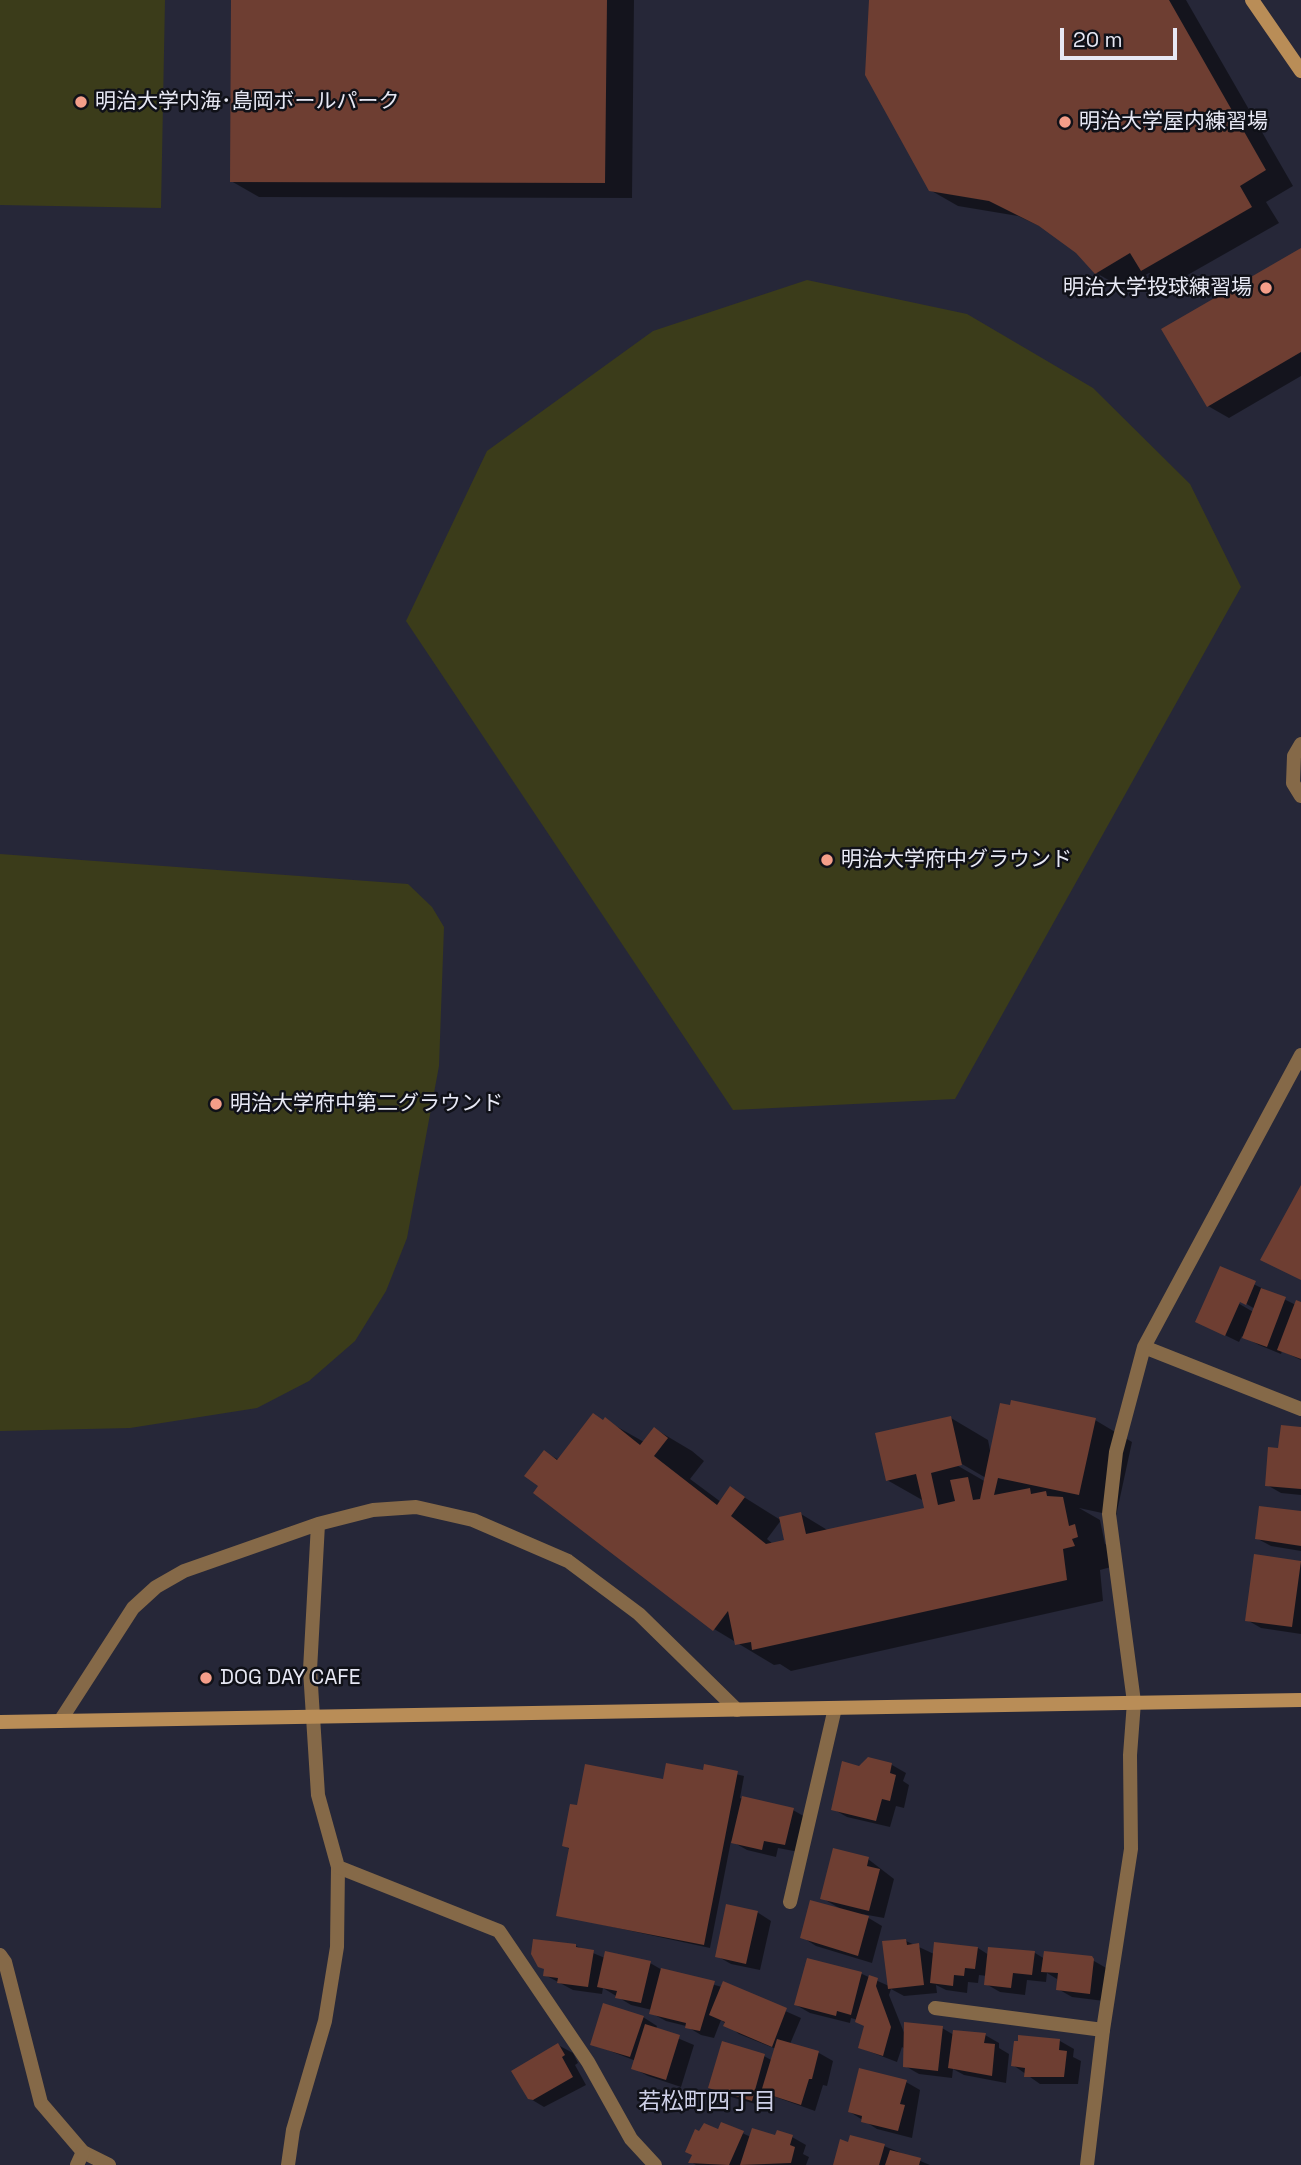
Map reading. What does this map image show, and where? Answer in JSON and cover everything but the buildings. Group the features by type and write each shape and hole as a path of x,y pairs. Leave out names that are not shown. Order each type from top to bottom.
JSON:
{"main road":[{"path":"1252,0 1301,71"},
{"path":"0,1722 1301,1700"}],"street":[{"path":"1301,744 1294,756 1293,783 1301,796"},
{"path":"1087,2165 1103,2029 1131,1849 1130,1755 1134,1702 1109,1514 1115,1452 1144,1347 1301,1055"},
{"path":"1144,1347 1301,1409"},
{"path":"60,1721 133,1608 156,1587 184,1571 317,1524 373,1510 416,1507 473,1520 542,1550 592,1577 639,1614 737,1710"},
{"path":"288,2165 293,2130 325,2021 337,1947 338,1867 318,1794 310,1670 317,1524"},
{"path":"789,1902 835,1708"},
{"path":"338,1867 499,1931 588,2062 631,2139 655,2165"},
{"path":"0,1955 5,1962 41,2103 80,2158 109,2165"},
{"path":"935,2008 1103,2029"}],"shaded area":[{"name":"明治大学内海･島岡ボールパーク","path":"0,0 165,0 161,208 0,205"},
{"name":"明治大学府中グラウンド","path":"807,280 967,314 1093,388 1190,484 1241,587 955,1099 733,1110 406,621 487,451 653,331"},
{"name":"明治大学府中第二グラウンド","path":"0,854 408,884 432,907 444,927 439,1066 407,1238 386,1291 355,1341 309,1381 257,1408 130,1428 0,1431"}],"place":[{"name":"明治大学内海･島岡ボールパーク","path":"81,102"},
{"name":"明治大学屋内練習場","path":"1065,122"},
{"name":"明治大学投球練習場","path":"1266,288"},
{"name":"明治大学府中グラウンド","path":"827,860"},
{"name":"明治大学府中第二グラウンド","path":"216,1104"},
{"name":"DOG DAY CAFE","path":"206,1678"}],"district":[{"name":"若松町四丁目","path":"707,2103"}]}
